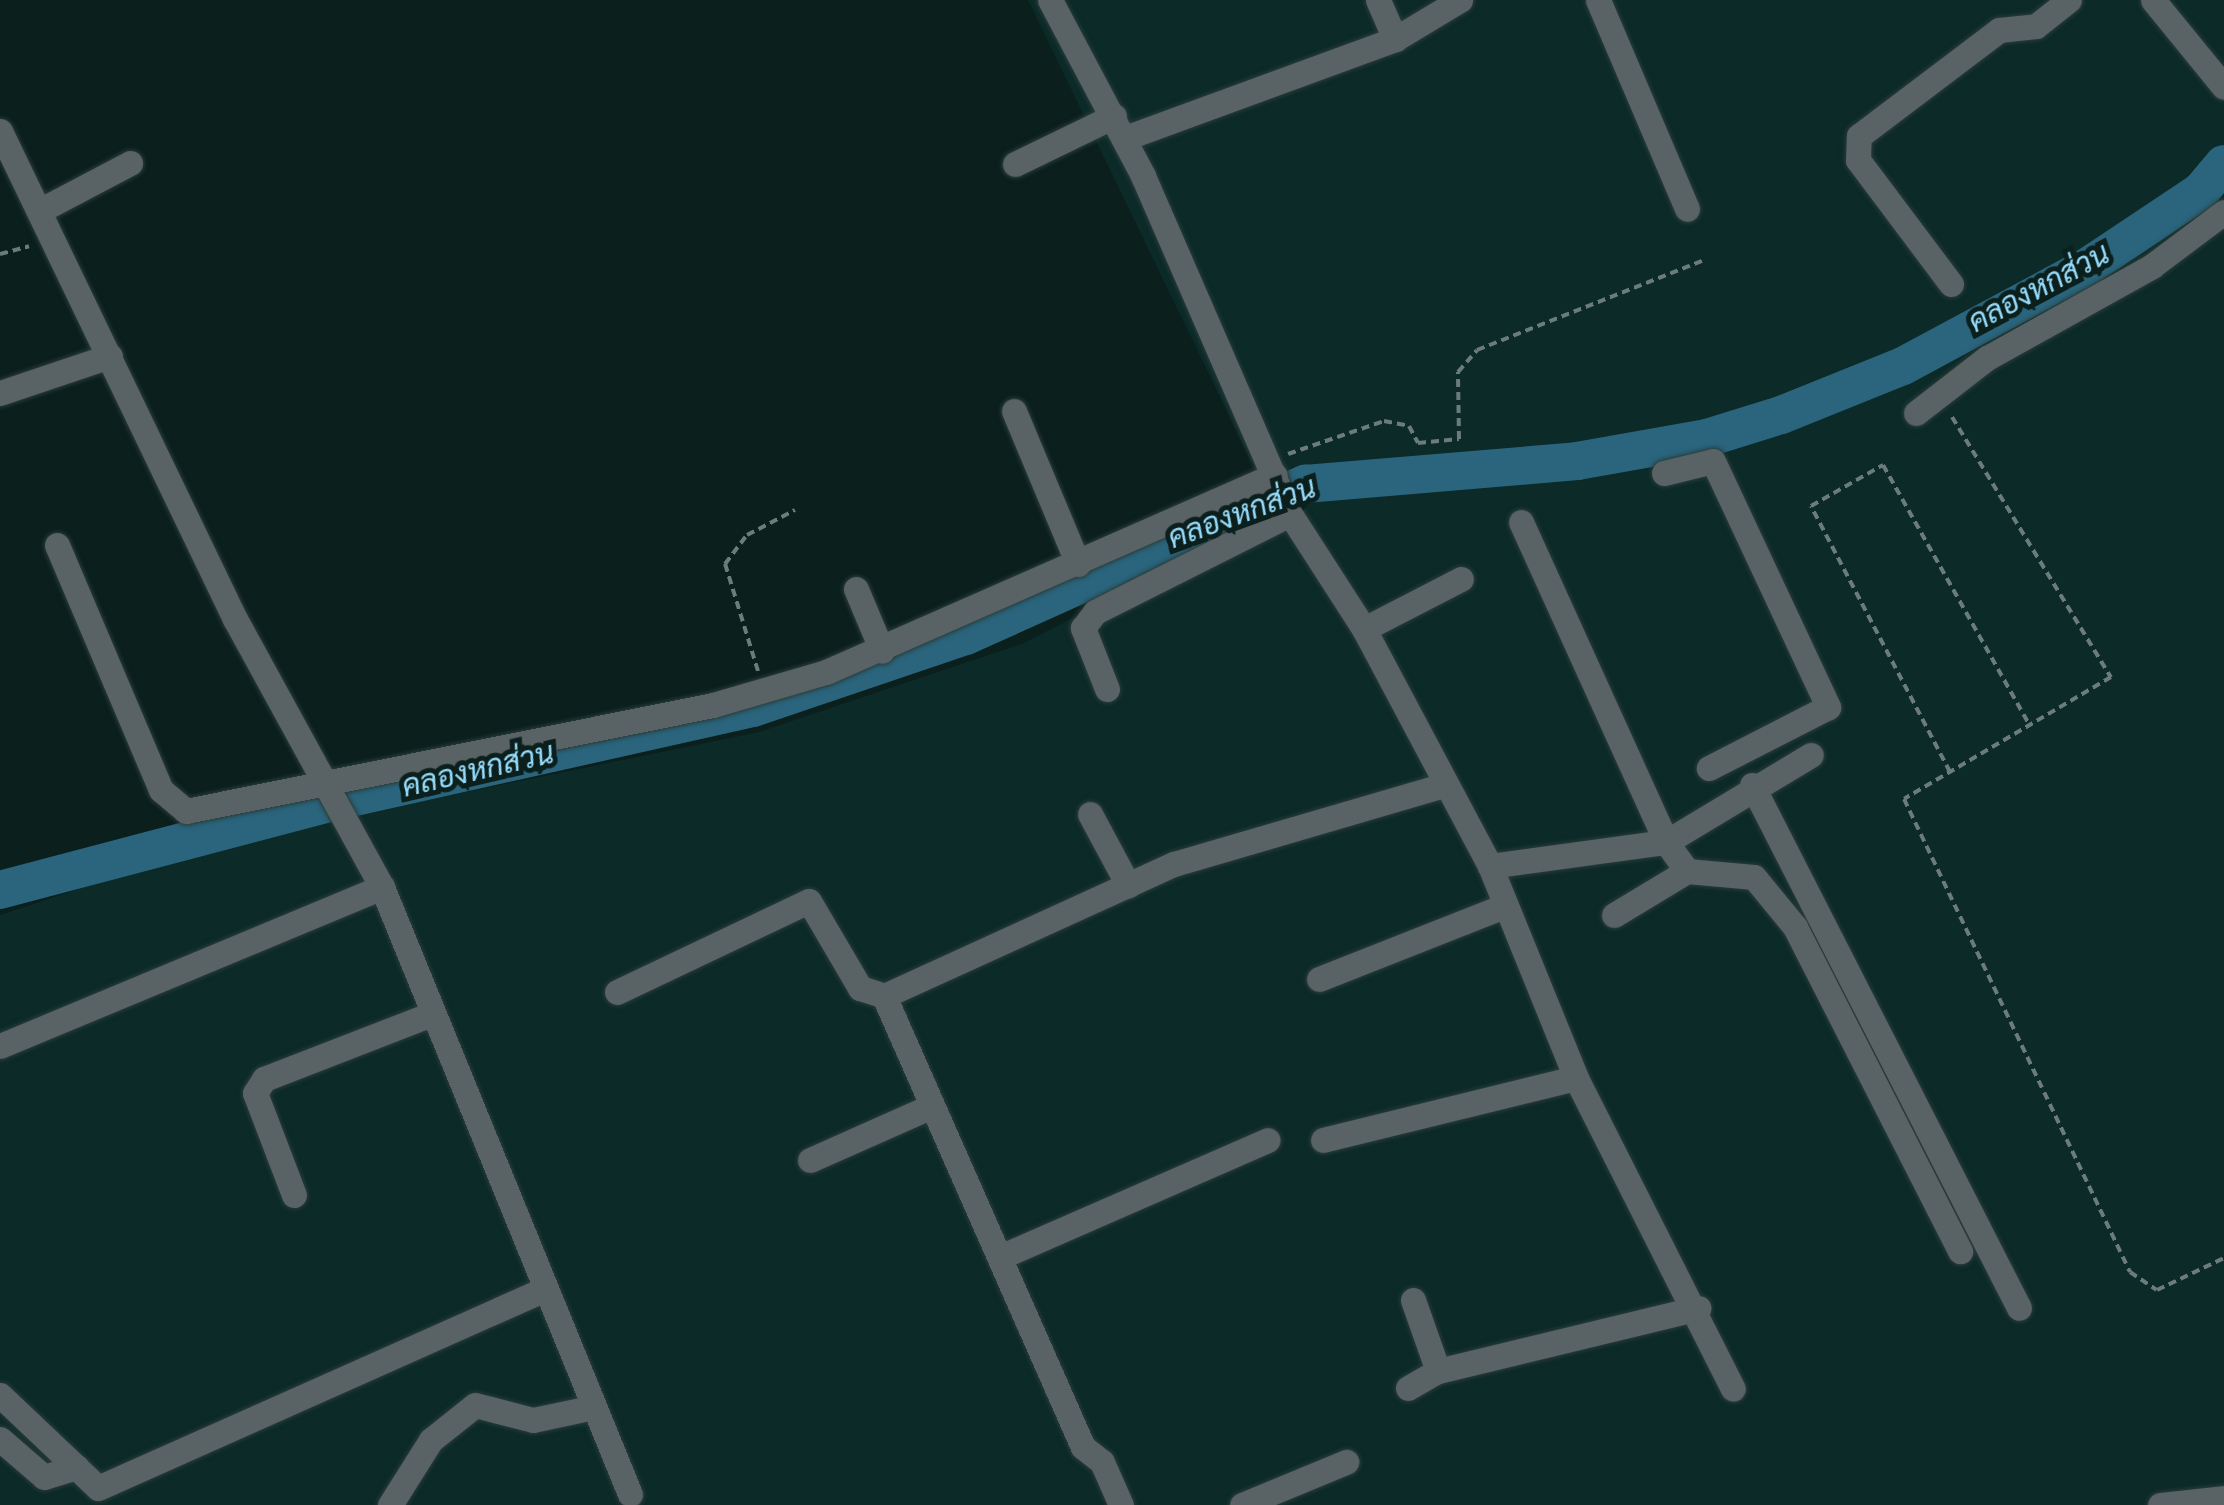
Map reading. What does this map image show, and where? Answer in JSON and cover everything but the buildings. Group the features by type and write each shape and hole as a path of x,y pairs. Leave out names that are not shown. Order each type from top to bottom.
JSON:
{"street":[{"path":"1050,0 1120,127 1290,514 1364,629 1490,866 1502,907 1576,1078 1698,1308 1734,1389"},
{"path":"1378,0 1395,39"},
{"path":"1598,0 1687,209"},
{"path":"1951,284 1858,160 1859,136 1999,30 2036,26 2069,0"},
{"path":"2153,0 2222,84"},
{"path":"1016,164 1395,39 1456,1"},
{"path":"0,131 234,619 382,887 630,1494"},
{"path":"39,211 130,162"},
{"path":"1916,413 1987,358 2152,266 2224,212"},
{"path":"0,392 110,356"},
{"path":"1014,411 1078,564"},
{"path":"1664,473 1713,461 1828,707 1709,768"},
{"path":"58,545 172,804 186,812 323,780 538,743 764,690 882,652 1274,473"},
{"path":"1107,689 1084,628 1095,612 1290,514"},
{"path":"1522,522 1666,842 1687,870"},
{"path":"1364,629 1461,579"},
{"path":"856,589 882,652"},
{"path":"1490,866 1666,842 1752,785 1805,759 1781,730"},
{"path":"617,992 810,901 860,988 884,996 1174,864 1444,785"},
{"path":"1752,785 2018,1308"},
{"path":"1090,814 1128,885"},
{"path":"1614,915 1687,870 1754,878 1795,927 1960,1251"},
{"path":"0,1046 382,887"},
{"path":"1319,979 1502,907"},
{"path":"884,996 1083,1447 1102,1462 1121,1505"},
{"path":"294,1195 256,1093 264,1079 432,1014"},
{"path":"1323,1140 1576,1078"},
{"path":"810,1160 932,1106"},
{"path":"1000,1258 1268,1140"},
{"path":"0,1395 107,1497 544,1289"},
{"path":"1413,1300 1438,1372"},
{"path":"1408,1388 1438,1372 1698,1308"},
{"path":"390,1505 431,1440 475,1405 533,1420 594,1407"},
{"path":"0,1439 44,1477 76,1467"},
{"path":"1242,1505 1346,1462"},
{"path":"2160,1505 2224,1498"}],"path":[{"path":"0,254 52,238"},
{"path":"1274,473 1384,420 1409,426 1418,443 1460,440 1458,372 1477,350 1702,261"},
{"path":"1938,396 2111,677 1904,799 2130,1272 2157,1290 2224,1258"},
{"path":"1950,772 1811,506 1883,465 2029,726"},
{"path":"764,690 725,564 747,534 795,510"}],"shaded area":[{"path":"1028,0 2224,0 2224,1505 0,1505 0,915 218,843 759,732 1024,643 1276,513"}],"waterway":[{"name":"คลองหกส่วน","path":"346,799 753,708 966,636 1305,484 1577,461 1707,438 1781,415 1903,366 2087,267 2201,191 2224,164"},
{"name":"คลองหกส่วน","path":"0,890 333,802"}]}
